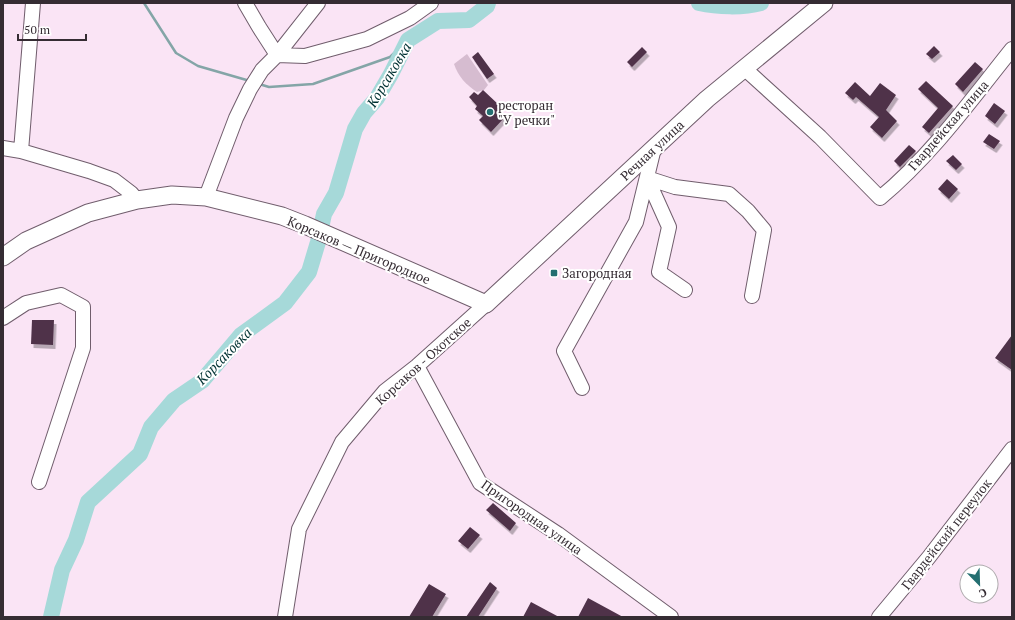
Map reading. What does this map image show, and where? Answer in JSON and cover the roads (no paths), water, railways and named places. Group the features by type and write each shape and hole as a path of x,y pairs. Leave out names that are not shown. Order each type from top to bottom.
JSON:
{"main road":[{"name":"Речная улица","path":"486,304 707,100 824,3"},
{"name":"Корсаков — Пригородное","path":"3,257 26,242 88,213 137,200 172,195 206,197 282,216 305,224 486,304"}],"street":[{"path":"21,151 33,3"},
{"path":"245,3 277,55"},
{"path":"206,197 242,105 250,89 262,70 277,55 318,3"},
{"path":"277,55 305,56 367,39 410,18 431,3"},
{"name":"Гвардейская улица","path":"744,68 820,137 880,198 895,186 938,141 1012,48"},
{"path":"3,148 21,151 114,180 137,200"},
{"path":"582,388 564,351 636,222 654,148"},
{"path":"647,178 669,227 659,272 685,290"},
{"path":"647,178 675,187 729,194 748,211 764,230 752,296"},
{"path":"3,318 26,303 61,295 83,307 84,348 39,482"},
{"name":"Корсаков - Охотское","path":"285,617 299,530 342,442 385,391 417,366 486,304"},
{"name":"Пригородная улица","path":"417,366 480,483 558,534 671,617"},
{"name":"Гвардейский переулок","path":"879,617 929,556 1012,449"}],"waterway":[{"path":"144,3 176,53 198,66 250,81"},
{"name":"Корсаковка","path":"51,617 62,570 76,540 88,502 140,454 151,427 174,400 202,381 241,335 285,303 309,272 318,242 324,214 336,193 355,129 364,113 377,98 408,40 438,21 469,20 487,6 488,3"},
{"name":"Корсаковка","path":"699,3 730,6 746,6 761,3"},
{"path":"259,84 269,87 313,84 390,57 408,40"}],"place":[{"name":"ресторан \"У речки\"","path":"490,112"},
{"name":"Загородная","path":"554,273"}]}
